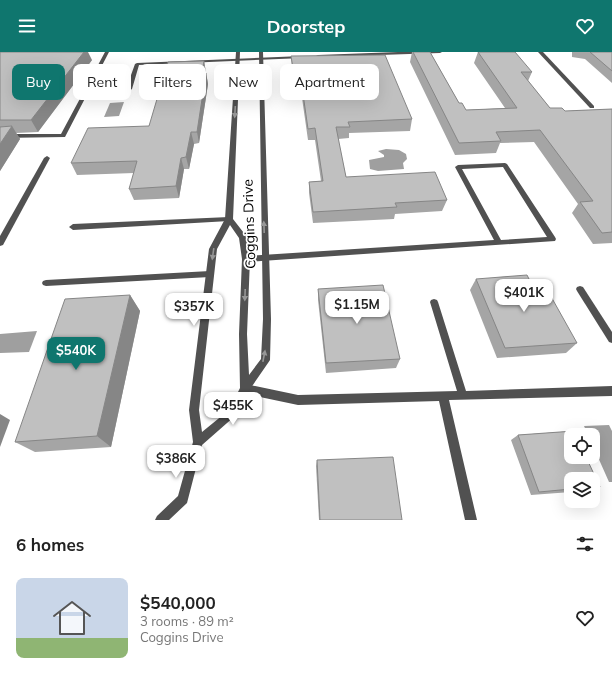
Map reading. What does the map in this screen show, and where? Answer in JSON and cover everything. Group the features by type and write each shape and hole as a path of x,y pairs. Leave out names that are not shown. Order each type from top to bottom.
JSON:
{"street":[{"path":"0,136 63,136 107,52"},
{"name":"Coggins Drive","path":"161,520 183,499 198,442 194,410 213,248 229,219 238,52"},
{"path":"314,56 440,52"},
{"path":"540,52 592,107"},
{"path":"131,83 137,64 238,59 261,55 306,56"},
{"name":"Coggins Drive","path":"198,442 232,413 244,389 265,360 267,319 261,55"},
{"path":"0,243 47,158"},
{"path":"246,259 498,241 552,239 505,165 458,167 498,241"},
{"path":"73,227 229,219"},
{"name":"Coggins Drive","path":"229,219 243,237 246,259 243,334 244,389"},
{"path":"46,283 210,274"},
{"path":"580,289 612,339"},
{"path":"434,302 463,396"},
{"path":"244,389 298,400 612,391"},
{"path":"443,396 471,520"}],"shaded area":[{"path":"124,102 119,116 104,117 110,103"},
{"path":"386,149 399,150 406,154 407,159 403,163 404,169 378,171 370,169 369,160 384,157 384,155 378,151"},
{"path":"37,331 29,352 0,353 0,334"},
{"path":"609,425 612,431 612,482 609,482 600,462 600,428 585,428 584,426"}],"building":[{"path":"0,52 84,52 75,64 73,64 65,76 65,64 12,64 12,100 47,100 31,120 0,120"},
{"path":"413,52 430,52 459,103 462,103 466,110 517,108 478,52 515,52 532,72 521,72 550,108 562,108 565,111 612,109 612,232 602,233 580,202 593,201 540,130 496,132 501,141 459,143"},
{"path":"590,52 612,52 612,71"},
{"path":"385,55 412,119 348,122 350,127 336,127 346,177 435,172 447,200 395,203 397,207 313,212 309,182 323,181 315,128 308,129 304,100 379,100 379,64 292,64 291,56"},
{"path":"204,61 204,64 167,64 168,62"},
{"path":"157,100 202,100 197,132 191,132 186,157 181,158 176,186 129,189 137,161 71,163 88,128 149,126"},
{"path":"12,126 0,144 0,127"},
{"path":"527,275 532,285 544,284 577,343 505,348 476,279"},
{"path":"383,285 400,359 326,363 318,289"},
{"path":"130,295 97,436 15,442 65,299"},
{"path":"564,432 564,464 589,464 593,472 564,472 564,490 539,492 518,435"},
{"path":"393,457 402,520 320,520 317,460"}]}
